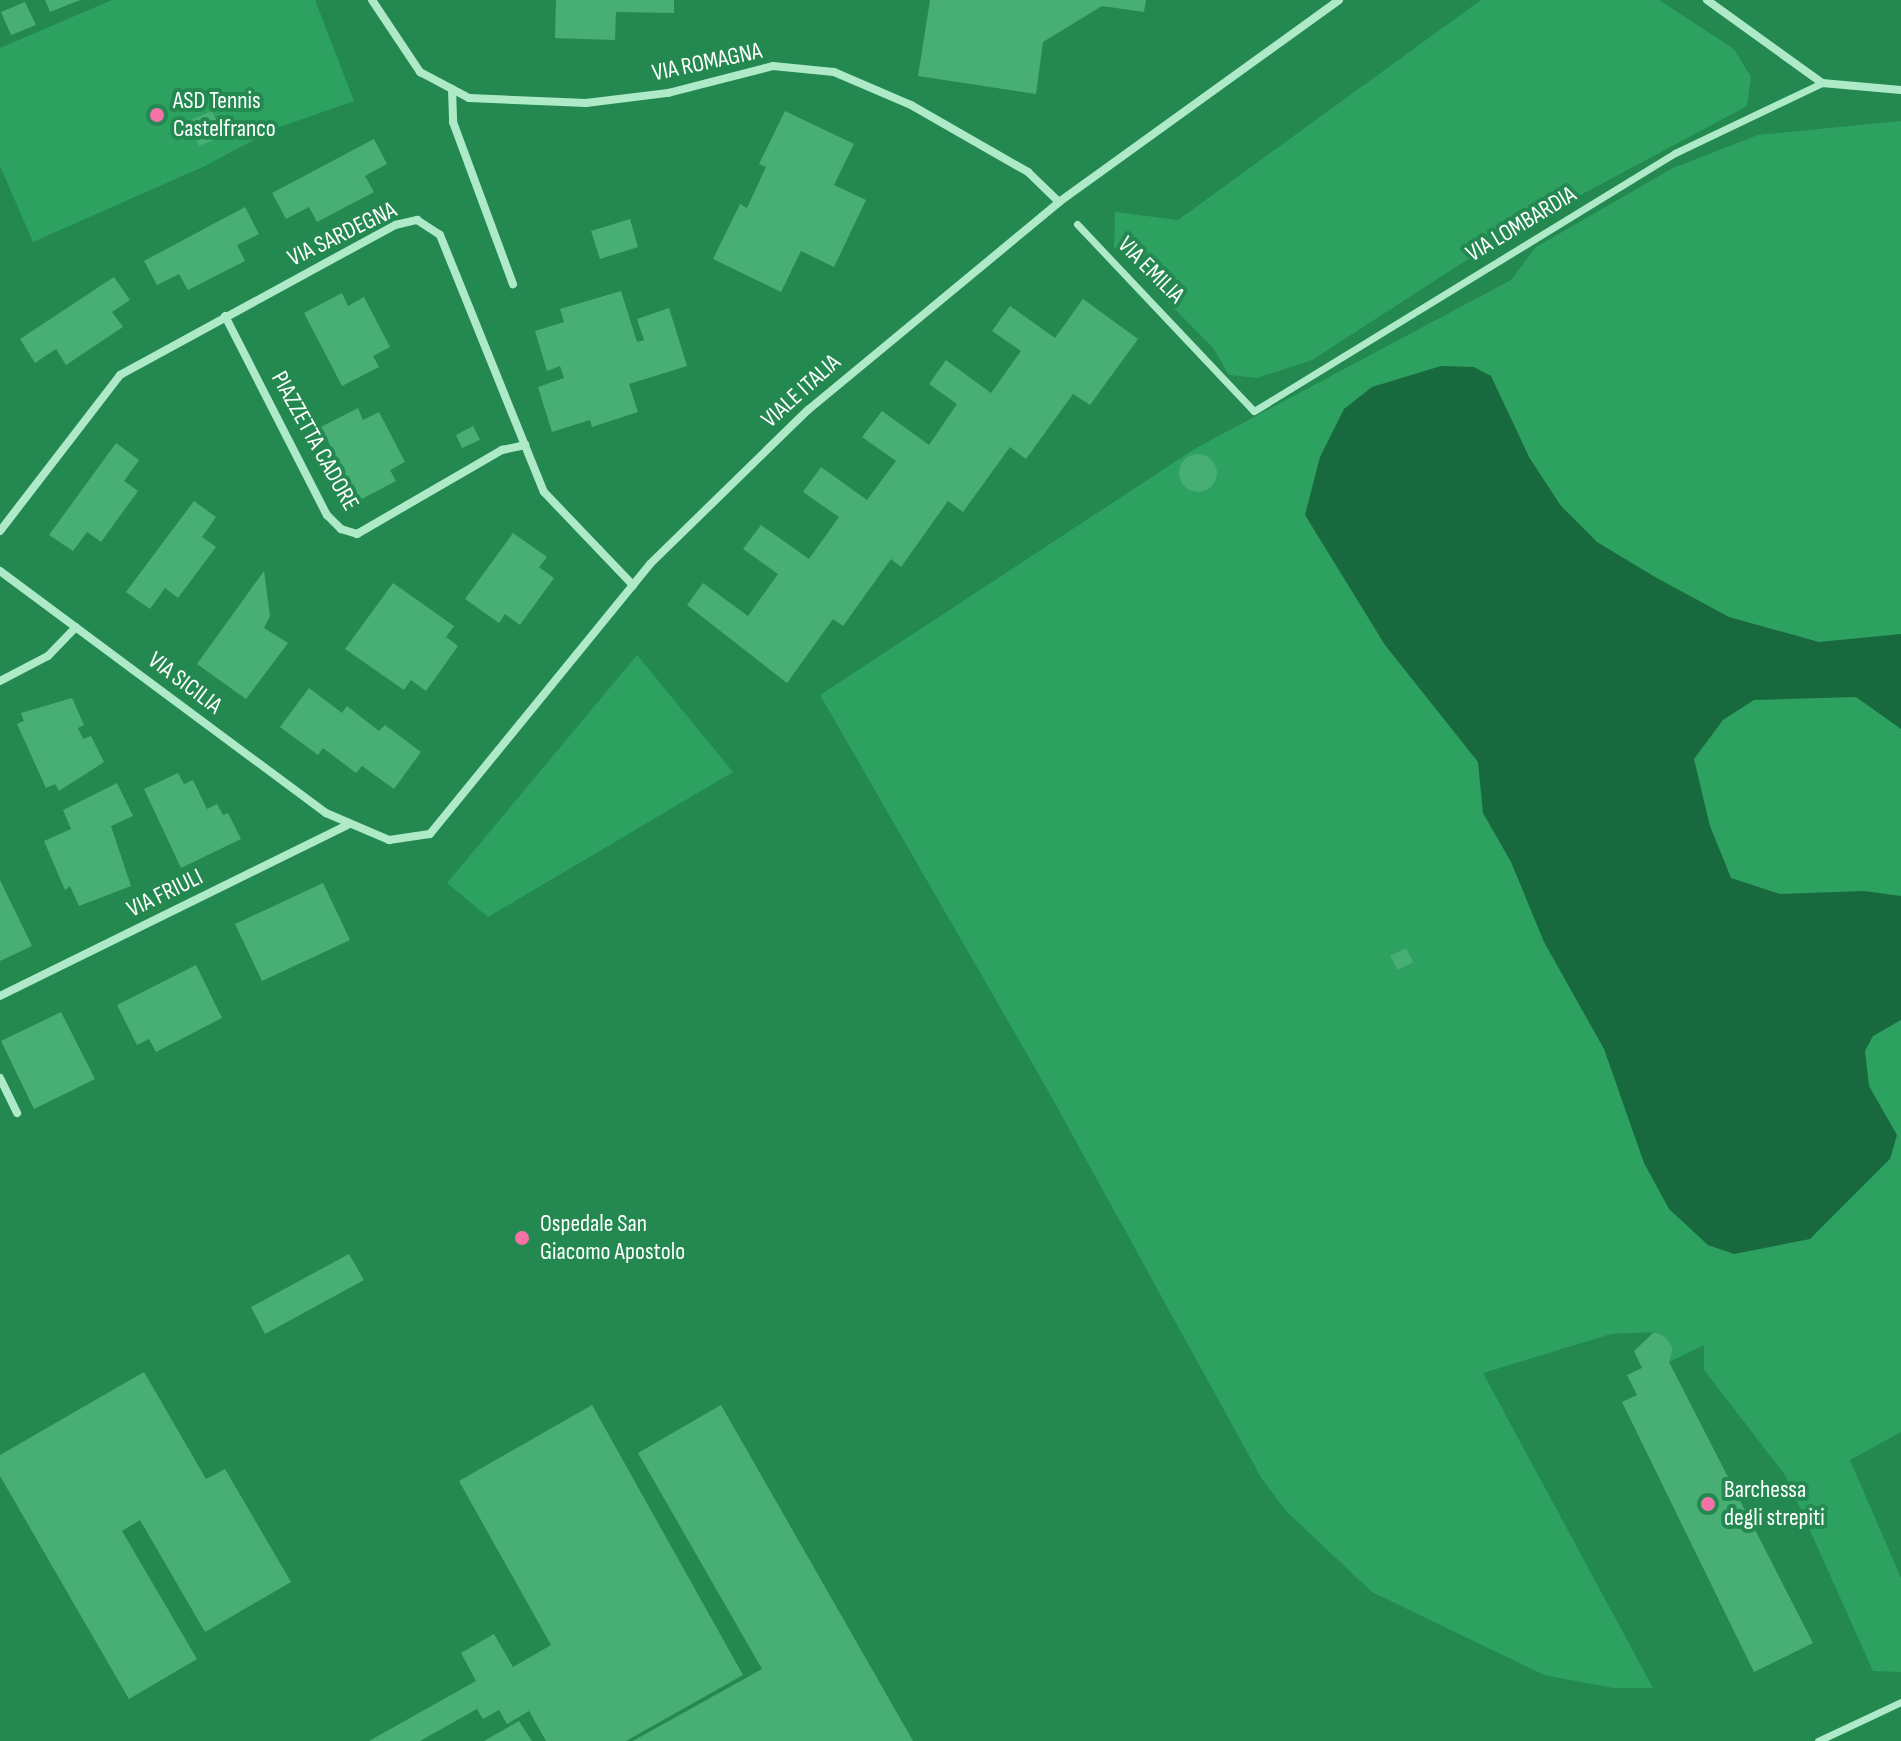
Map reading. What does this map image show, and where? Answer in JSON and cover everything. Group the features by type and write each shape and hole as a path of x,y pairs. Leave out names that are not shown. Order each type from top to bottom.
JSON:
{"street":[{"name":"VIA ROMAGNA","path":"372,0 420,72 469,98 586,103 668,93 773,66 834,72 911,105 1028,172 1059,202"},
{"name":"VIALE ITALIA","path":"347,825 397,841 437,830 633,585 808,410 1059,202 1339,0"},
{"path":"1707,0 1822,83 1901,90"},
{"name":"VIA LOMBARDIA","path":"1197,347 1254,411 1675,153 1822,83"},
{"path":"452,89 453,122 513,284"},
{"name":"VIA SARDEGNA","path":"0,531 120,375 395,225 417,220 440,235 544,492 633,585"},
{"name":"VIA EMILIA","path":"1077,224 1197,347"},
{"name":"PIAZZETTA CADORE","path":"225,316 327,515 341,529 357,534 502,450 525,445"},
{"name":"VIA SICILIA","path":"0,571 347,825"},
{"path":"0,681 48,656 76,627"},
{"name":"VIA FRIULI","path":"0,996 347,825"},
{"path":"0,1078 17,1113"},
{"path":"1818,1741 1901,1702"}],"shaded area":[{"name":"ASD Tennis Castelfranco","path":"112,0 315,0 354,101 274,129 205,166 33,242 0,166 0,48"},
{"path":"1481,0 1659,0 1734,49 1751,77 1747,106 1504,236 1312,360 1257,378 1229,375 1214,349 1114,247 1115,212 1178,220"},
{"path":"1901,121 1901,1432 1850,1460 1901,1578 1901,1672 1873,1671 1785,1475 1704,1370 1704,1345 1669,1362 1673,1349 1666,1337 1654,1332 1611,1334 1483,1373 1653,1688 1613,1688 1544,1675 1372,1592 1286,1511 1262,1479 1046,1087 820,695 1196,448 1511,280 1536,247 1673,168 1758,135"},
{"path":"1441,366 1474,367 1491,376 1529,457 1561,506 1597,542 1655,577 1729,617 1819,642 1901,634 1901,729 1856,697 1754,700 1723,720 1694,759 1710,826 1731,878 1780,894 1864,891 1901,896 1901,1020 1873,1036 1865,1051 1869,1086 1897,1135 1890,1159 1810,1239 1734,1254 1708,1245 1669,1209 1644,1163 1604,1049 1544,942 1511,862 1483,813 1478,762 1385,645 1305,515 1320,457 1344,409 1372,387"},
{"path":"637,655 733,772 488,917 447,883"}],"building":[{"path":"45,0 80,0 50,12"},
{"path":"556,0 674,0 674,13 616,12 615,40 555,38"},
{"path":"930,0 1146,0 1144,12 1102,6 1043,42 1036,94 918,76"},
{"path":"25,2 36,25 11,35 1,12"},
{"path":"212,111 223,136 199,146 188,121"},
{"path":"785,111 854,144 834,185 866,200 834,267 801,251 781,292 713,259 740,204 747,208 766,167 759,164"},
{"path":"374,139 387,164 365,176 374,192 317,222 309,207 286,219 272,193"},
{"path":"245,207 259,234 237,245 245,261 188,290 179,274 157,285 144,261"},
{"path":"630,219 638,247 600,259 591,231"},
{"path":"114,277 130,300 112,312 123,327 66,365 56,349 35,363 20,339"},
{"path":"621,291 637,342 644,340 637,319 669,308 687,366 629,384 638,412 592,427 590,420 552,432 538,387 564,378 560,366 547,371 535,331 564,322 560,309"},
{"path":"342,293 348,306 364,297 390,347 373,356 379,367 342,386 304,313"},
{"path":"1083,299 1138,339 1090,405 1073,394 1026,459 1010,447 963,512 948,501 901,567 891,559 843,626 833,619 787,683 687,605 703,583 748,616 778,574 743,549 761,525 809,559 839,517 803,492 821,467 867,500 896,461 862,437 882,411 929,445 957,404 929,384 946,360 991,393 1021,351 992,331 1010,306 1055,338"},
{"path":"358,408 363,420 379,412 405,462 390,470 396,481 358,501 321,427"},
{"path":"473,426 480,440 462,448 456,435"},
{"path":"116,443 139,460 124,481 138,491 101,542 87,532 73,551 49,535"},
{"path":"1198,454 1212,459 1217,473 1212,487 1198,492 1184,487 1179,473 1184,459"},
{"path":"194,501 216,517 202,537 216,547 178,598 165,588 150,609 126,592"},
{"path":"513,533 547,557 539,567 554,578 520,625 505,614 499,623 465,599"},
{"path":"264,571 270,616 264,628 288,643 246,699 197,664"},
{"path":"393,583 454,626 446,637 458,646 426,691 411,680 404,690 345,649"},
{"path":"309,688 342,713 347,706 379,731 385,725 421,752 394,789 362,766 356,773 323,748 318,755 280,727"},
{"path":"72,698 84,725 78,728 83,739 91,736 104,762 59,791 55,784 46,788 17,724 24,721 21,713"},
{"path":"178,773 184,784 193,780 207,809 217,804 223,815 228,813 241,839 181,868 144,789"},
{"path":"117,783 133,816 111,826 131,886 79,906 70,886 65,890 44,841 71,829 63,810"},
{"path":"0,880 32,946 0,961"},
{"path":"323,883 350,940 262,981 235,924"},
{"path":"1406,948 1413,962 1398,970 1390,956"},
{"path":"196,965 222,1018 156,1052 149,1039 137,1045 117,1005"},
{"path":"61,1012 95,1079 34,1109 1,1041"},
{"path":"349,1254 364,1280 265,1334 251,1307"},
{"name":"Barchessa degli strepiti","path":"1654,1332 1666,1337 1673,1349 1669,1362 1813,1643 1754,1672 1622,1402 1637,1395 1627,1375 1642,1368 1634,1351"},
{"path":"144,1372 206,1479 225,1469 291,1582 205,1632 140,1520 122,1531 197,1659 129,1699 0,1476 0,1455"},
{"path":"592,1405 743,1675 626,1741 546,1741 529,1711 507,1724 499,1710 483,1719 477,1709 420,1741 369,1741 476,1681 461,1653 494,1634 513,1667 551,1645 459,1481"},
{"path":"721,1405 913,1741 633,1741 762,1669 638,1453"},
{"path":"519,1721 532,1741 484,1741"}],"place":[{"name":"ASD Tennis Castelfranco","path":"157,115"},
{"name":"Ospedale San Giacomo Apostolo","path":"522,1238"},
{"name":"Barchessa degli strepiti","path":"1708,1504"}]}
